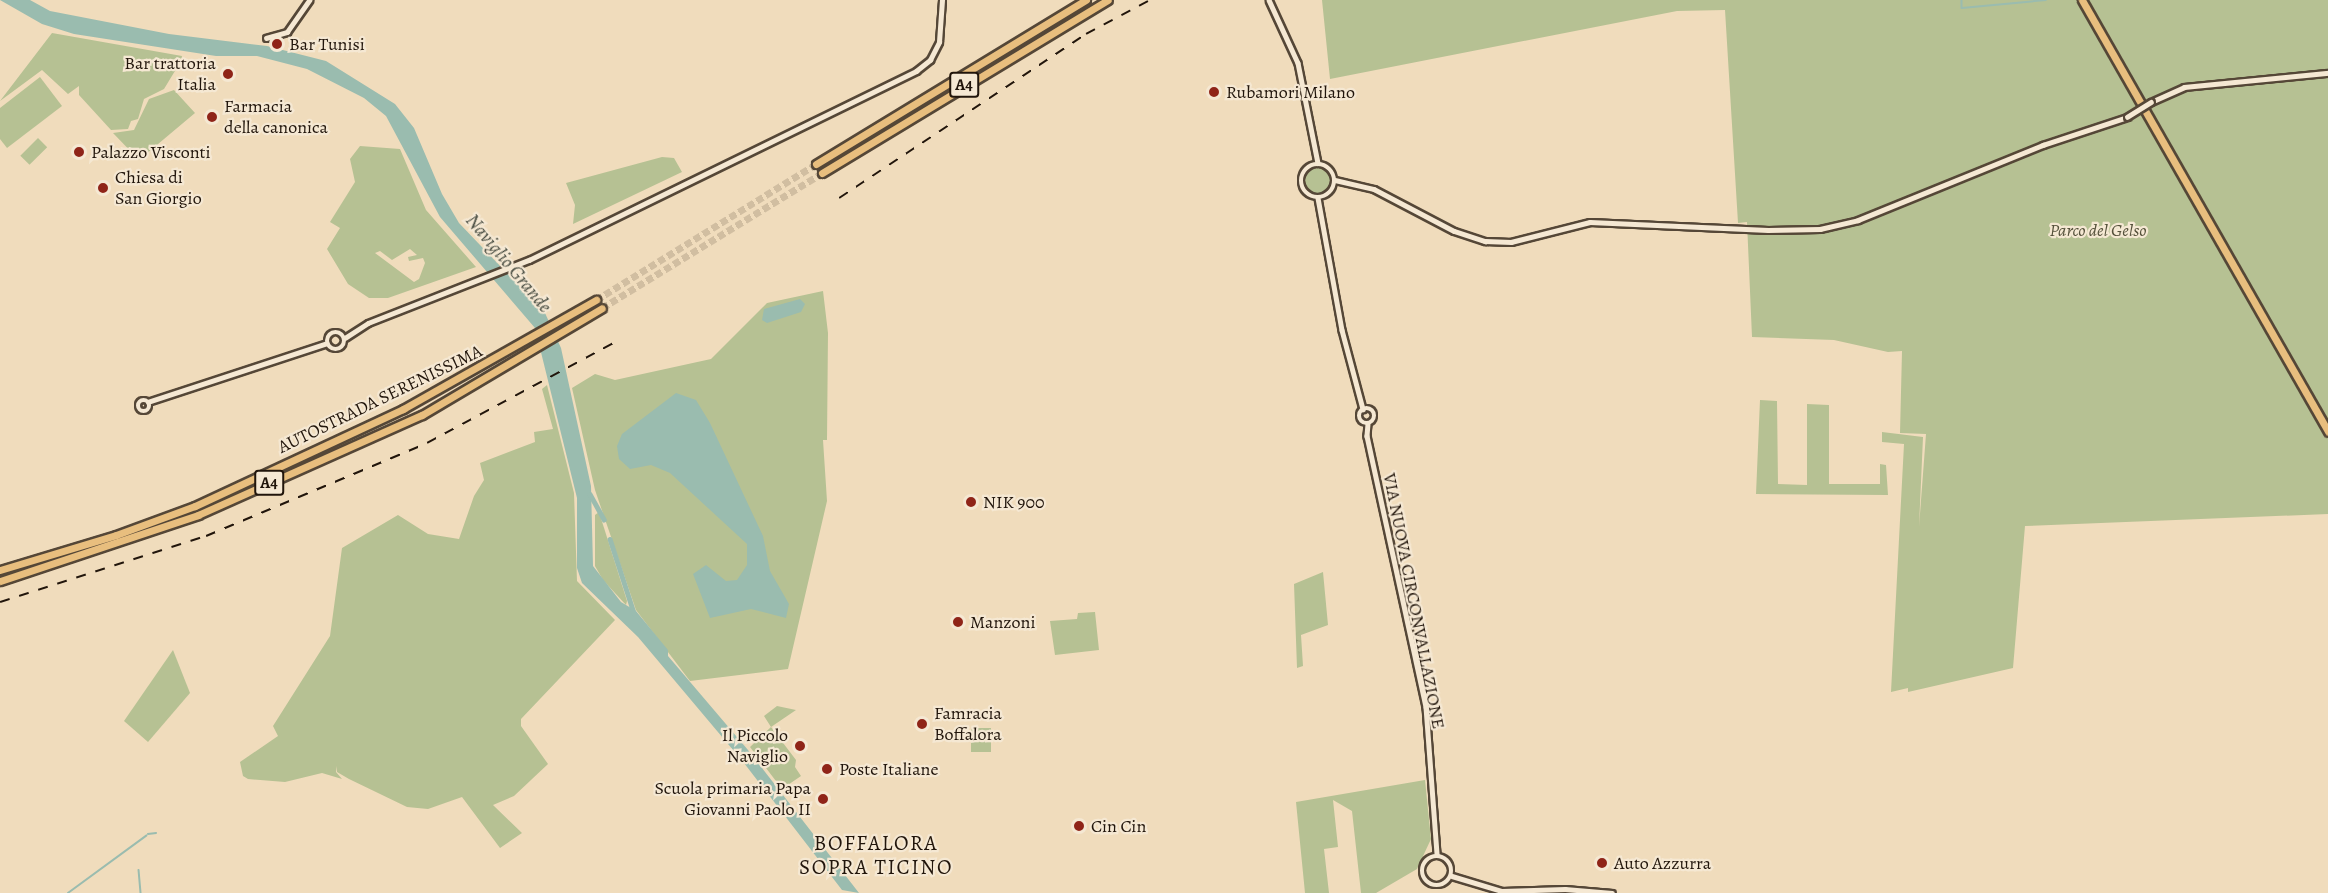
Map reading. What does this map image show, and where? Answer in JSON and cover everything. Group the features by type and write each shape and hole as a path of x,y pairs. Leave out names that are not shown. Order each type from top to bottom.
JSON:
{"highway":[{"name":"A4","path":"816,164 1086,0"},
{"name":"A4","path":"822,173 1108,0"},
{"path":"2082,0 2328,432"},
{"name":"AUTOSTRADA SERENISSIMA","path":"0,570 117,535 195,506 403,409 596,300"},
{"name":"AUTOSTRADA SERENISSIMA","path":"0,581 198,515 422,415 602,308"}],"street":[{"path":"266,38 287,32 309,0"},
{"path":"327,343 332,349 340,350 345,338 368,323 510,268 916,71 930,60 939,42 942,0"},
{"path":"1269,0 1301,72 1318,163"},
{"path":"1335,180 1374,189 1454,231 1485,241 1531,238 1590,222 1768,230 1820,229 1858,220 2043,145 2127,117 2151,102 2184,87 2328,73"},
{"path":"1318,163 1328,166 1335,180 1328,195 1318,198 1304,192 1300,182 1307,167 1318,163"},
{"path":"1318,198 1342,330 1363,409 1360,420 1368,424 1375,414 1370,409 1363,409"},
{"path":"148,402 327,343 333,332 345,338"},
{"name":"VIA NUOVA CIRCONVALLAZIONE","path":"1368,424 1367,436 1425,706 1437,855"},
{"path":"1437,886 1428,883 1422,871 1428,858 1437,855 1450,862 1452,876"},
{"path":"1437,886 1452,876"},
{"path":"1452,876 1502,891 1565,889 1612,893"},
{"path":"1437,886 1438,893"}],"green space":[{"name":"Parco del Gelso","path":"1322,0 2328,0 2328,514 2025,526 2013,668 1908,692 1908,688 1891,692 1904,444 1882,442 1882,432 1923,437 1919,527 1926,434 1900,433 1902,351 1888,352 1834,340 1752,337 1747,222 1738,223 1725,10 1677,11 1330,79"},
{"path":"52,33 182,56 164,89 144,99 138,119 131,121 128,129 111,130 79,95 79,86 68,94 42,70 0,101"},
{"path":"40,77 62,106 7,148 0,139 0,108"},
{"path":"174,90 195,113 139,160 113,133 134,130 149,99"},
{"path":"38,138 47,147 30,165 20,156"},
{"path":"360,146 400,149 426,210 476,267 388,298 369,298 348,284 327,249 340,228 330,222 355,182 350,159","holes":["410,249 417,255 408,257 409,261 423,258 425,263 419,279 414,282 375,253 380,251 392,260"]},
{"path":"662,157 674,158 682,172 573,224 575,205 566,183"},
{"path":"1318,168 1327,172 1331,181 1327,190 1318,194 1309,190 1305,181 1309,172"},
{"path":"823,291 828,333 827,440 823,440 827,501 788,669 690,681 636,610 595,490 572,388 595,374 615,380 711,359 767,303"},
{"path":"547,385 574,493 577,581 615,620 521,719 521,726 548,764 514,796 493,805 522,833 500,848 462,797 428,809 407,807 349,779 337,772 336,766 336,772 342,779 322,773 285,782 248,779 243,776 240,762 278,736 273,726 330,636 342,548 398,515 428,534 459,539 474,496 484,480 480,463 535,442 534,432 553,429 542,389"},
{"path":"1760,400 1777,401 1778,484 1807,485 1807,404 1829,405 1829,484 1880,484 1880,464 1886,465 1888,495 1756,494"},
{"path":"599,512 627,601 626,605 603,580 595,566 595,515"},
{"path":"1323,572 1328,625 1301,635 1303,666 1297,668 1294,584"},
{"path":"1095,612 1099,650 1055,655 1050,621 1077,619 1078,613"},
{"path":"173,650 190,693 148,742 124,721"},
{"path":"777,706 796,710 771,727 764,716"},
{"path":"771,727 796,760 795,767 801,776 782,789 750,747"},
{"path":"971,728 991,728 991,752 971,752"},
{"path":"1425,780 1431,839 1417,869 1376,893 1361,893 1352,811 1333,800 1338,847 1324,849 1329,893 1305,893 1296,802"}],"shaded area":[{"path":"0,0 30,0 50,11 169,34 267,46 326,61 395,104 414,128 442,194 459,223 545,313 561,348 591,486 593,566 621,602 636,611 668,650 668,656 748,750 859,893 842,890 744,763 638,637 582,583 577,568 577,498 535,328 440,217 386,116 364,98 307,69 257,56 216,56 74,34 42,24"},
{"path":"800,299 805,304 801,312 767,323 762,320 764,309"},
{"path":"676,393 696,400 710,423 763,536 770,571 789,604 786,618 751,609 710,618 693,574 706,565 726,581 737,580 747,565 747,544 670,473 651,465 630,469 619,459 617,446 622,434"}],"waterway":[{"path":"1962,0 1962,8 2046,0"},
{"name":"Naviglio Grande","path":"590,494 604,519"},
{"name":"Naviglio Grande","path":"610,539 634,613"},
{"path":"148,834 156,833"},
{"path":"68,893 146,836"},
{"path":"139,870 141,893"}],"tunnel":[{"path":"596,300 816,164"},
{"path":"602,308 822,173"}],"railway":[{"path":"839,198 1086,34 1150,0"},
{"path":"0,602 206,536 427,443 619,340"}],"place":[{"name":"Bar Tunisi","path":"277,44"},
{"name":"Bar trattoria Italia","path":"228,74"},
{"name":"Rubamori Milano","path":"1214,92"},
{"name":"Farmacia della canonica","path":"212,117"},
{"name":"Palazzo Visconti","path":"79,152"},
{"name":"Chiesa di San Giorgio","path":"103,188"},
{"name":"NIK 900","path":"971,502"},
{"name":"Manzoni","path":"958,622"},
{"name":"Famracia Boffalora","path":"922,724"},
{"name":"Il Piccolo Naviglio","path":"800,746"},
{"name":"Poste Italiane","path":"827,769"},
{"name":"Scuola primaria Papa Giovanni Paolo II","path":"823,799"},
{"name":"Cin Cin","path":"1079,826"},
{"name":"Auto Azzurra","path":"1602,863"}],"district":[{"name":"BOFFALORA SOPRA TICINO","path":"876,855"}]}
